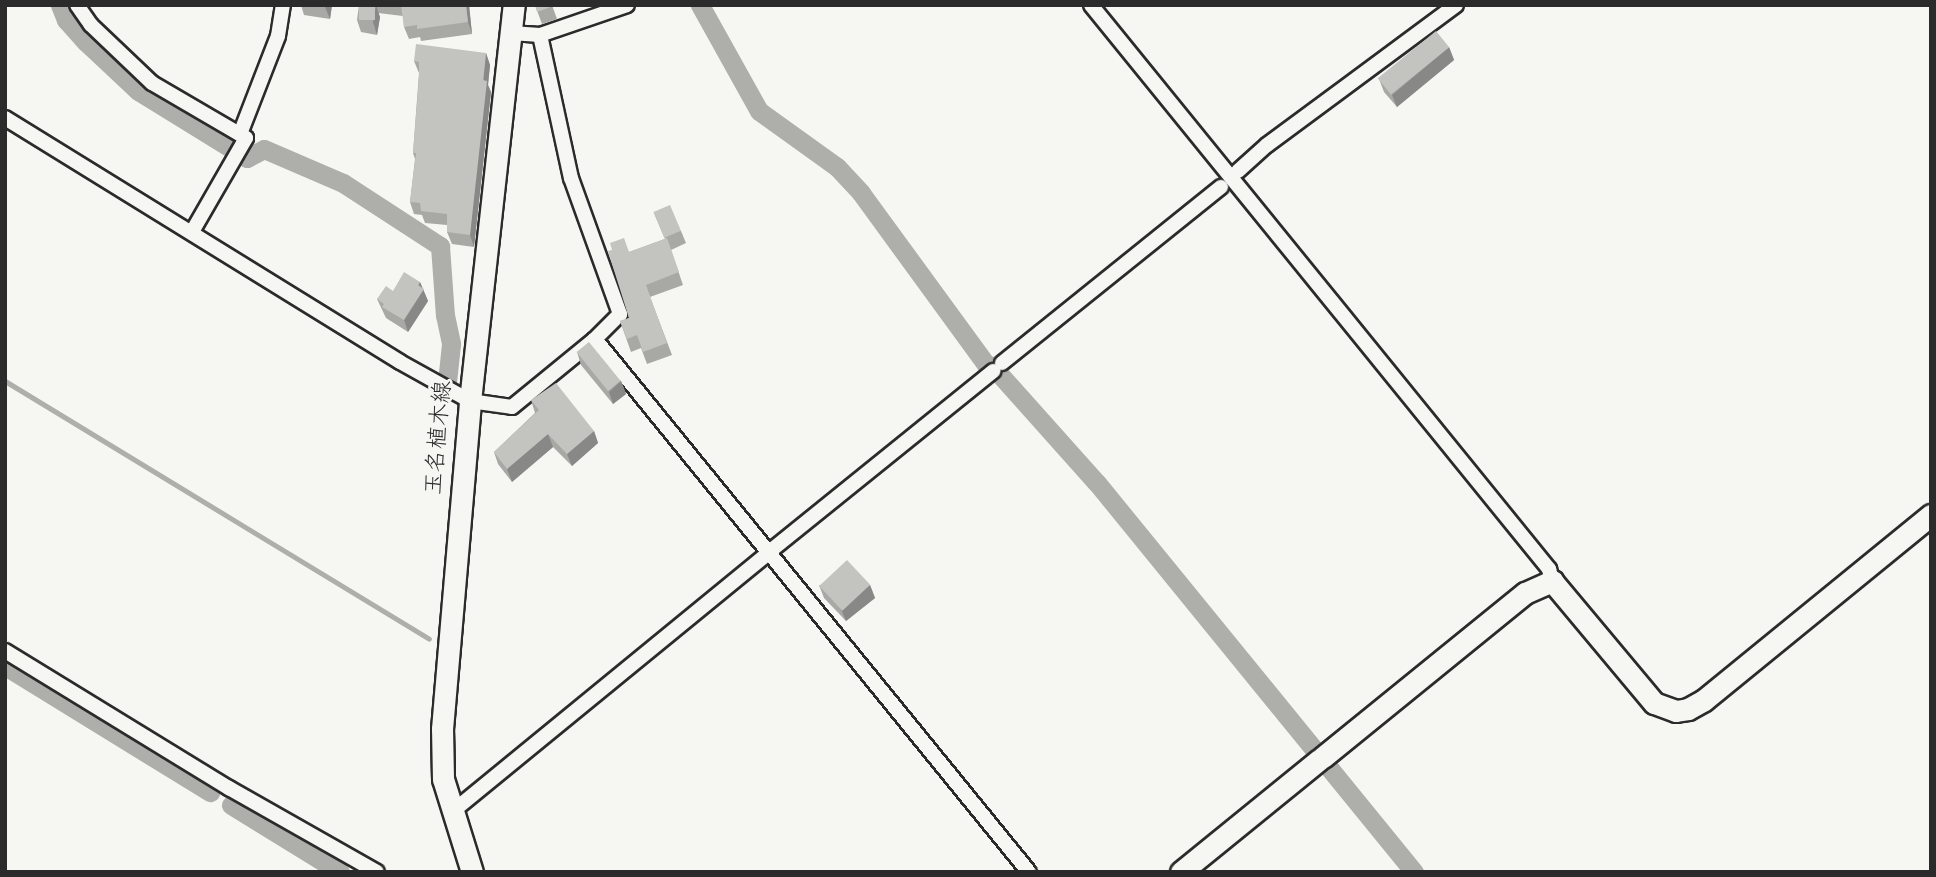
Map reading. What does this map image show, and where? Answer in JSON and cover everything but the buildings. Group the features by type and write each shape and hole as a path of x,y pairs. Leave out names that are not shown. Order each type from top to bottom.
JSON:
{"street":[{"path":"77,5 91,25 152,83 246,138 192,232"},
{"path":"240,134 278,36 283,5"},
{"name":"玉名植木線","path":"471,872 443,779 442,729 470,401 514,5"},
{"path":"511,33 540,35 627,5"},
{"path":"1091,5 1549,569 1552,581 1654,703 1676,711 1688,709 1704,700 1931,516"},
{"path":"1238,172 1267,145 1456,5"},
{"path":"5,118 400,362 470,401 512,407 596,339 620,314 572,178 540,35"},
{"path":"452,812 1221,187"},
{"path":"596,339 1029,872"},
{"path":"1181,872 1525,593 1552,581"},
{"path":"5,651 229,788 377,872"}],"waterway":[{"path":"60,5 66,20 138,91 247,158 264,149 343,183 440,246 445,315 451,344 447,381"},
{"path":"700,5 759,111 837,167 861,193 985,363 994,368 1097,483 1414,872"},
{"path":"5,381 429,639"},
{"path":"5,666 210,792"},
{"path":"231,805 340,872"}]}
